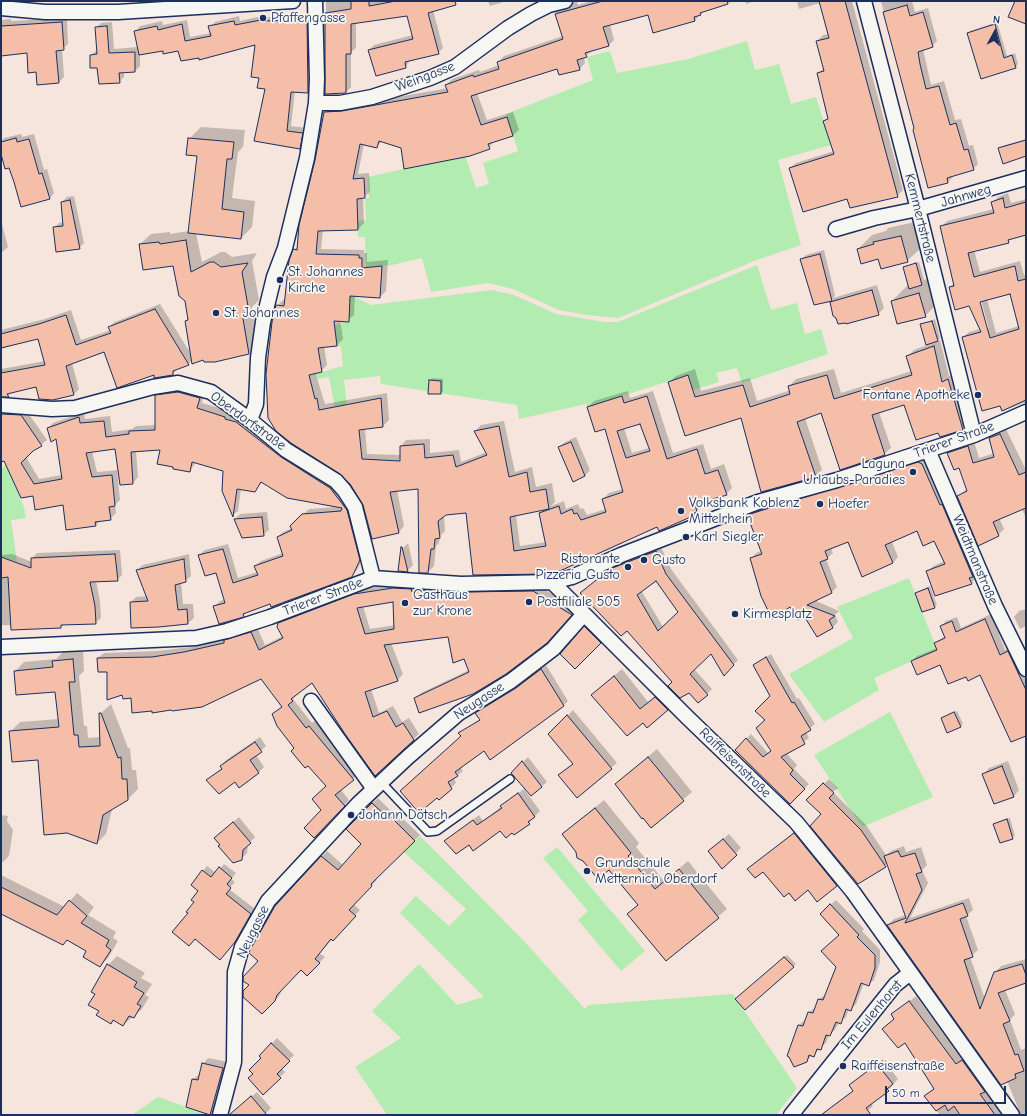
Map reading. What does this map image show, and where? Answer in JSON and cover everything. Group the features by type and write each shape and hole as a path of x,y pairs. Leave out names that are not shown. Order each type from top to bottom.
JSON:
{"street":[{"path":"1,8 45,12 118,12 293,1"},
{"path":"250,420 256,404 258,358 263,322 272,283 285,248 307,158 316,103 317,79 315,1"},
{"name":"Weingasse","path":"316,103 340,103 372,97 430,78 455,67 508,28 531,14 549,5 565,1"},
{"name":"Kemmertstraße","path":"864,1 918,209 974,435"},
{"name":"Jahnweg","path":"836,228 918,209 1026,178"},
{"name":"Oberdorfstraße","path":"1,405 52,409 75,408 153,387 178,383 211,392 250,420 286,450 336,481 344,490 355,507 372,578"},
{"name":"Trierer Straße","path":"1,647 196,638 227,631 270,617 372,578 461,584 552,582 572,577 621,555 758,502 837,480 974,435 1026,412"},
{"name":"Weidtmanstraße","path":"928,450 995,606 1026,669"},
{"name":"Raiffeisenstraße","path":"552,582 688,718 796,822 853,892 1012,1115"},
{"name":"Neugasse","path":"220,1115 234,1062 235,972 242,948 268,901 378,786 408,757 459,713 511,681 553,649 584,614"},
{"path":"311,701 378,786"},
{"name":"Im Eulenhorst","path":"791,1115 894,985 910,973"}],"lane":[{"path":"378,786 428,832 436,831 510,779"}],"green space":[{"path":"747,41 755,70 779,64 791,104 816,97 831,145 778,160 801,245 754,261 618,318 559,310 513,289 488,283 431,292 422,258 392,265 366,267 365,237 358,237 358,221 366,220 365,198 369,198 368,177 465,155 476,188 489,184 483,163 518,151 506,114 593,80 587,57 610,51 617,73 688,59"},
{"path":"757,265 771,310 797,303 805,334 821,329 828,354 742,383 737,368 716,373 719,382 693,390 688,375 587,407 586,404 519,419 517,405 381,384 380,376 344,380 347,406 335,407 329,377 317,379 315,374 343,366 341,346 337,346 335,326 345,321 346,293 371,305 492,290 514,295 556,314 605,322 618,322"},
{"path":"6,464 24,507 26,518 11,520 17,561 1,558 1,470"},
{"path":"909,578 937,650 874,678 879,690 824,722 789,674 853,638 837,607"},
{"path":"890,712 933,797 862,827 814,755"},
{"path":"420,836 525,942 585,1009 588,1005 733,994 797,1088 776,1115 387,1115 355,1067 401,1038 372,1011 419,964 457,1005 484,997 400,913 416,896 449,926 466,909 404,852"},
{"path":"557,847 645,951 621,971 578,920 588,911 543,858"},
{"path":"158,1097 178,1104 206,1115 132,1115"}],"building":[{"path":"351,1 369,1 369,6 396,1 455,1 456,5 428,13 439,54 405,62 406,68 376,76 368,50 413,39 407,16 351,24 351,54 346,54 346,93 325,94 325,13 351,9"},
{"path":"603,1 727,1 728,4 700,13 701,15 694,17 695,21 653,33 648,15 603,27 609,46 585,53 587,57 577,60 580,70 559,75 557,69 471,96 481,125 507,117 513,136 488,144 490,149 470,156 404,169 401,148 379,141 377,148 360,144 353,179 364,178 365,198 357,199 358,230 318,231 316,254 359,255 359,258 362,258 362,268 382,266 380,298 350,296 349,322 334,321 337,346 318,348 322,372 309,375 315,399 317,398 319,410 381,398 383,427 359,430 362,459 400,461 400,446 424,444 425,458 453,455 456,467 487,455 474,431 499,426 509,477 527,472 530,492 546,489 549,509 510,517 514,551 546,546 539,513 559,506 561,514 572,509 574,514 577,513 581,520 606,512 602,499 623,492 605,429 595,432 587,407 622,396 624,403 647,396 667,459 697,449 705,474 718,470 727,495 695,504 697,512 694,513 695,515 659,531 657,527 551,574 473,575 466,513 446,515 438,521 440,538 435,539 434,549 431,549 428,573 419,573 418,489 390,492 399,533 372,539 363,505 350,484 340,474 291,443 276,431 268,418 266,374 272,322 276,305 284,306 289,260 293,249 297,250 299,225 315,160 324,112 342,111 448,92 445,85 473,75 474,77 499,69 497,62 563,39 555,14","holes":["640,424 650,451 626,458 617,431"]},
{"path":"819,1 845,1 898,197 850,208 847,199 803,212 789,168 834,154 823,121 828,119 817,73 824,71 816,41 829,38"},
{"path":"1015,1 1026,1 1026,24 1008,17"},
{"path":"907,5 910,16 923,12 933,47 918,52 926,89 939,86 950,125 956,123 964,150 968,149 974,170 947,178 948,183 928,188 913,130 914,128 883,12"},
{"path":"261,20 307,20 308,93 291,92 287,131 303,133 300,149 254,141 265,89 257,88 259,78 251,77 255,45 199,60 199,58 181,61 178,51 163,54 163,51 139,55 134,31 157,26 158,30 182,24 185,41 211,36 208,26 234,21 235,25"},
{"path":"62,22 64,50 56,51 59,83 37,85 36,72 28,73 27,53 1,56 1,26"},
{"path":"995,24 1004,58 1012,55 1016,68 981,79 967,33"},
{"path":"107,26 109,53 135,52 135,72 119,73 120,83 99,84 97,68 90,68 90,55 97,54 95,27"},
{"path":"16,138 17,142 29,139 39,174 42,173 50,199 21,207 9,168 5,169 1,154 1,142"},
{"path":"188,138 234,142 232,159 227,159 222,209 244,212 241,239 188,233 197,156 186,155"},
{"path":"1026,140 1026,156 1003,164 998,148"},
{"path":"1003,198 1005,208 1026,202 1026,235 1008,240 1009,243 968,253 974,277 1015,266 1018,281 1026,279 1026,400 1002,411 1000,406 982,411 962,337 981,332 969,306 955,310 949,287 954,286 940,226 994,213 991,202","holes":["1010,294 1019,329 990,338 980,302"]},
{"path":"70,200 80,249 56,252 53,227 63,226 61,202"},
{"path":"901,236 908,262 881,269 878,259 861,264 857,249 874,244 873,242"},
{"name":"St. Johannes","path":"186,240 191,272 210,262 214,262 221,267 248,263 242,272 249,312 242,313 249,354 215,362 204,362 203,360 192,364 185,321 188,320 185,301 179,296 173,266 143,270 139,244 159,242 160,244"},
{"path":"820,254 832,301 814,305 800,259"},
{"path":"916,263 922,285 909,289 903,267"},
{"path":"872,290 879,315 846,324 838,324 836,318 833,316 830,302"},
{"path":"919,293 926,317 897,324 891,301"},
{"path":"155,309 189,365 173,371 173,375 154,378 154,375 117,388 104,352 66,366 74,395 53,400 39,399 36,387 7,394 9,397 1,397 1,373 45,365 38,339 1,348 1,334 66,315 76,345 111,333 108,327"},
{"path":"932,321 938,341 926,345 920,324"},
{"path":"934,346 942,382 948,379 963,430 940,437 938,433 916,440 904,405 872,415 885,455 840,470 821,413 797,422 816,477 761,492 741,418 685,436 668,382 688,375 695,397 743,385 750,407 790,394 788,386 827,375 834,399 912,375 906,356"},
{"path":"429,380 441,381 441,394 428,394"},
{"path":"178,392 200,398 197,408 236,422 281,457 330,488 347,510 360,560 352,577 271,607 270,604 243,614 244,617 219,624 213,606 225,603 216,573 205,576 198,555 223,549 233,583 258,575 254,566 283,556 277,537 292,530 290,526 302,514 341,511 342,508 287,498 261,482 255,492 237,489 233,517 222,491 223,471 192,462 190,472 173,469 173,467 157,464 160,450 131,452 133,484 120,485 115,449 86,453 92,477 112,475 115,506 109,507 111,520 95,522 96,526 66,530 63,505 35,510 33,496 21,498 4,461 1,462 1,414 21,415 42,446 33,451 21,463 34,484 62,479 56,439 51,442 47,428 79,417 80,423 104,421 106,437 129,434 129,431 155,430 155,395"},
{"path":"1000,434 1019,475 1026,472 1026,508 993,522 999,536 978,546 957,496 967,491 959,468 954,470 947,453 968,446 973,463 994,457 989,438"},
{"path":"571,442 585,476 573,482 558,447"},
{"path":"918,462 922,464 940,505 942,504 973,577 969,578 972,584 935,596 926,571 945,564 934,541 923,546 917,531 885,545 893,563 862,577 848,542 825,551 828,559 820,562 832,593 807,605 835,616 829,620 833,628 817,637 804,616 798,620 790,607 772,619 761,596 750,558 762,554 747,515"},
{"path":"262,517 264,536 242,538 234,519"},
{"path":"402,547 408,572 398,571"},
{"path":"656,551 666,574 734,665 724,676 711,654 690,674 708,695 698,703 689,693 680,698 668,686 672,682 627,631 621,636 580,593 610,569","holes":["656,581 678,612 658,631 637,595"]},
{"path":"115,554 118,581 90,582 95,606 96,624 61,625 61,628 11,630 8,577 1,578 1,557 31,568 31,558"},
{"path":"184,559 186,582 175,585 178,610 187,609 188,624 131,628 130,602 148,601 136,570"},
{"path":"393,588 411,589 412,592 426,590 425,597 462,592 533,591 572,615 547,643 506,674 473,694 419,713 414,698 469,672 464,659 453,663 448,637 384,645 398,681 365,692 373,717 387,711 396,727 403,723 414,740 375,776 345,734 312,683 291,699 293,701 288,705 306,728 309,726 354,780 335,795 345,806 314,838 304,828 321,810 312,799 326,786 308,766 305,768 291,751 294,748 277,726 272,714 282,707 261,679 202,707 152,713 152,711 132,713 131,698 123,699 122,695 107,700 107,672 98,672 97,658 152,657 184,652 224,643 224,640 251,632 259,650 283,638 277,627 278,623 354,594","holes":["393,602 394,629 365,634 357,608"]},
{"path":"928,588 935,608 922,612 915,593"},
{"path":"985,619 1000,655 1008,651 1026,690 1026,736 1011,742 980,675 968,681 966,677 948,684 940,665 917,675 911,661 937,650 934,643 945,638 940,626 952,621 956,632"},
{"path":"584,626 601,643 575,669 560,654"},
{"path":"766,657 792,703 794,702 811,730 801,736 805,744 781,757 793,770 790,774 805,789 790,804 735,750 746,738 763,757 771,751 756,728 765,720 755,711 770,696 753,665"},
{"path":"73,659 75,682 69,682 74,735 78,735 79,747 100,746 99,713 101,713 118,758 121,757 122,779 127,779 128,800 103,815 97,844 67,833 44,835 38,760 12,762 9,731 59,727 55,692 16,695 14,671 53,667 52,661"},
{"path":"541,669 564,706 490,760 484,751 455,772 458,776 448,782 452,789 439,800 437,798 419,813 400,791 461,736 458,733 480,720 475,713 516,688"},
{"path":"614,676 640,709 655,697 668,710 647,728 643,723 627,736 591,695"},
{"path":"954,712 961,727 947,733 941,718"},
{"path":"567,715 612,769 577,798 558,775 573,764 548,734"},
{"path":"255,742 262,752 250,760 259,773 239,788 235,782 219,794 206,780 222,769 220,766"},
{"path":"648,757 684,801 651,828 643,818 642,819 615,784"},
{"path":"522,761 542,787 531,796 511,773"},
{"path":"1002,766 1014,797 994,804 982,774"},
{"path":"823,783 834,793 829,798 861,830 886,867 858,884 810,826 821,814 806,800"},
{"path":"518,793 535,817 528,822 530,824 514,835 512,833 506,838 500,831 473,851 469,845 456,854 444,841 473,820 477,825 502,808 500,806"},
{"path":"372,803 389,819 391,817 415,841 371,884 372,886 349,910 356,916 333,941 331,939 315,959 320,963 307,976 301,970 277,995 275,1001 262,1014 243,997 243,991 249,985 243,981 243,977 258,961 249,953 250,950 275,906 321,856 338,870 361,844 346,829"},
{"path":"595,808 631,853 628,856 655,889 679,869 719,918 666,961 627,914 638,905 609,870 598,879 583,861 577,858 576,852 562,834"},
{"path":"1007,819 1013,839 1000,843 993,824"},
{"path":"233,822 251,843 243,850 242,860 233,863 218,846 220,845 214,838"},
{"path":"794,833 837,886 817,902 808,890 795,901 789,893 784,897 763,872 755,878 747,869"},
{"path":"723,839 737,855 722,869 708,851"},
{"path":"898,851 901,857 915,853 922,872 916,874 922,890 905,923 963,903 968,916 960,919 973,957 964,960 980,1009 994,972 1022,964 1026,975 1026,983 998,993 1010,1021 1003,1024 1015,1055 1018,1054 1024,1071 1015,1074 1016,1078 1001,1085 887,925 906,918 884,856"},
{"path":"219,867 232,878 227,884 231,888 226,894 251,914 235,942 220,960 195,939 189,946 172,932 188,913 186,912 194,902 191,900 198,891 191,885 202,870 211,877"},
{"path":"1,887 57,915 69,900 87,916 81,923 109,940 106,946 111,950 100,967 83,957 86,951 67,940 63,945 1,914"},
{"path":"830,904 859,935 857,937 875,955 875,968 869,986 861,983 851,1011 846,1009 841,1024 836,1022 830,1036 826,1035 821,1050 817,1049 814,1057 809,1055 807,1062 794,1067 787,1056 798,1025 803,1026 808,1012 813,1013 818,999 823,1000 836,967 821,951 839,935 820,914"},
{"path":"784,957 794,967 745,1010 735,999"},
{"path":"107,964 137,982 134,987 144,993 137,1004 141,1006 134,1018 129,1016 123,1026 113,1020 111,1024 96,1015 99,1011 88,1005 95,994 91,992"},
{"path":"909,1001 956,1064 962,1060 985,1092 980,1094 995,1115 960,1115 954,1106 948,1111 945,1105 936,1111 924,1096 934,1089 905,1043 898,1048 882,1029 894,1019 891,1014"},
{"path":"271,1043 290,1061 277,1074 281,1078 263,1095 248,1078 253,1074 249,1070 261,1058 259,1056"},
{"path":"202,1063 223,1068 210,1115 186,1107 192,1079 198,1080"},
{"path":"877,1064 893,1084 887,1089 889,1091 866,1108 871,1115 821,1115 853,1091 849,1085"},
{"path":"251,1096 267,1115 229,1115"}],"place":[{"name":"Pfaffengasse","path":"263,18"},
{"name":"St. Johannes Kirche","path":"280,280"},
{"name":"St. Johannes","path":"216,313"},
{"name":"Fontane Apotheke","path":"978,395"},
{"name":"Laguna Urlaubs-Paradies","path":"913,472"},
{"name":"Hoefer","path":"820,504"},
{"name":"Volksbank Koblenz Mittelrhein","path":"681,511"},
{"name":"Karl Siegler","path":"686,537"},
{"name":"Gusto","path":"644,560"},
{"name":"Ristorante Pizzeria Gusto","path":"628,567"},
{"name":"Postfiliale 505","path":"529,602"},
{"name":"Gasthaus zur Krone","path":"405,603"},
{"name":"Kirmesplatz","path":"735,614"},
{"name":"Johann Dötsch","path":"351,815"},
{"name":"Grundschule Metternich Oberdorf","path":"587,871"},
{"name":"Raiffeisenstraße","path":"843,1066"}]}
